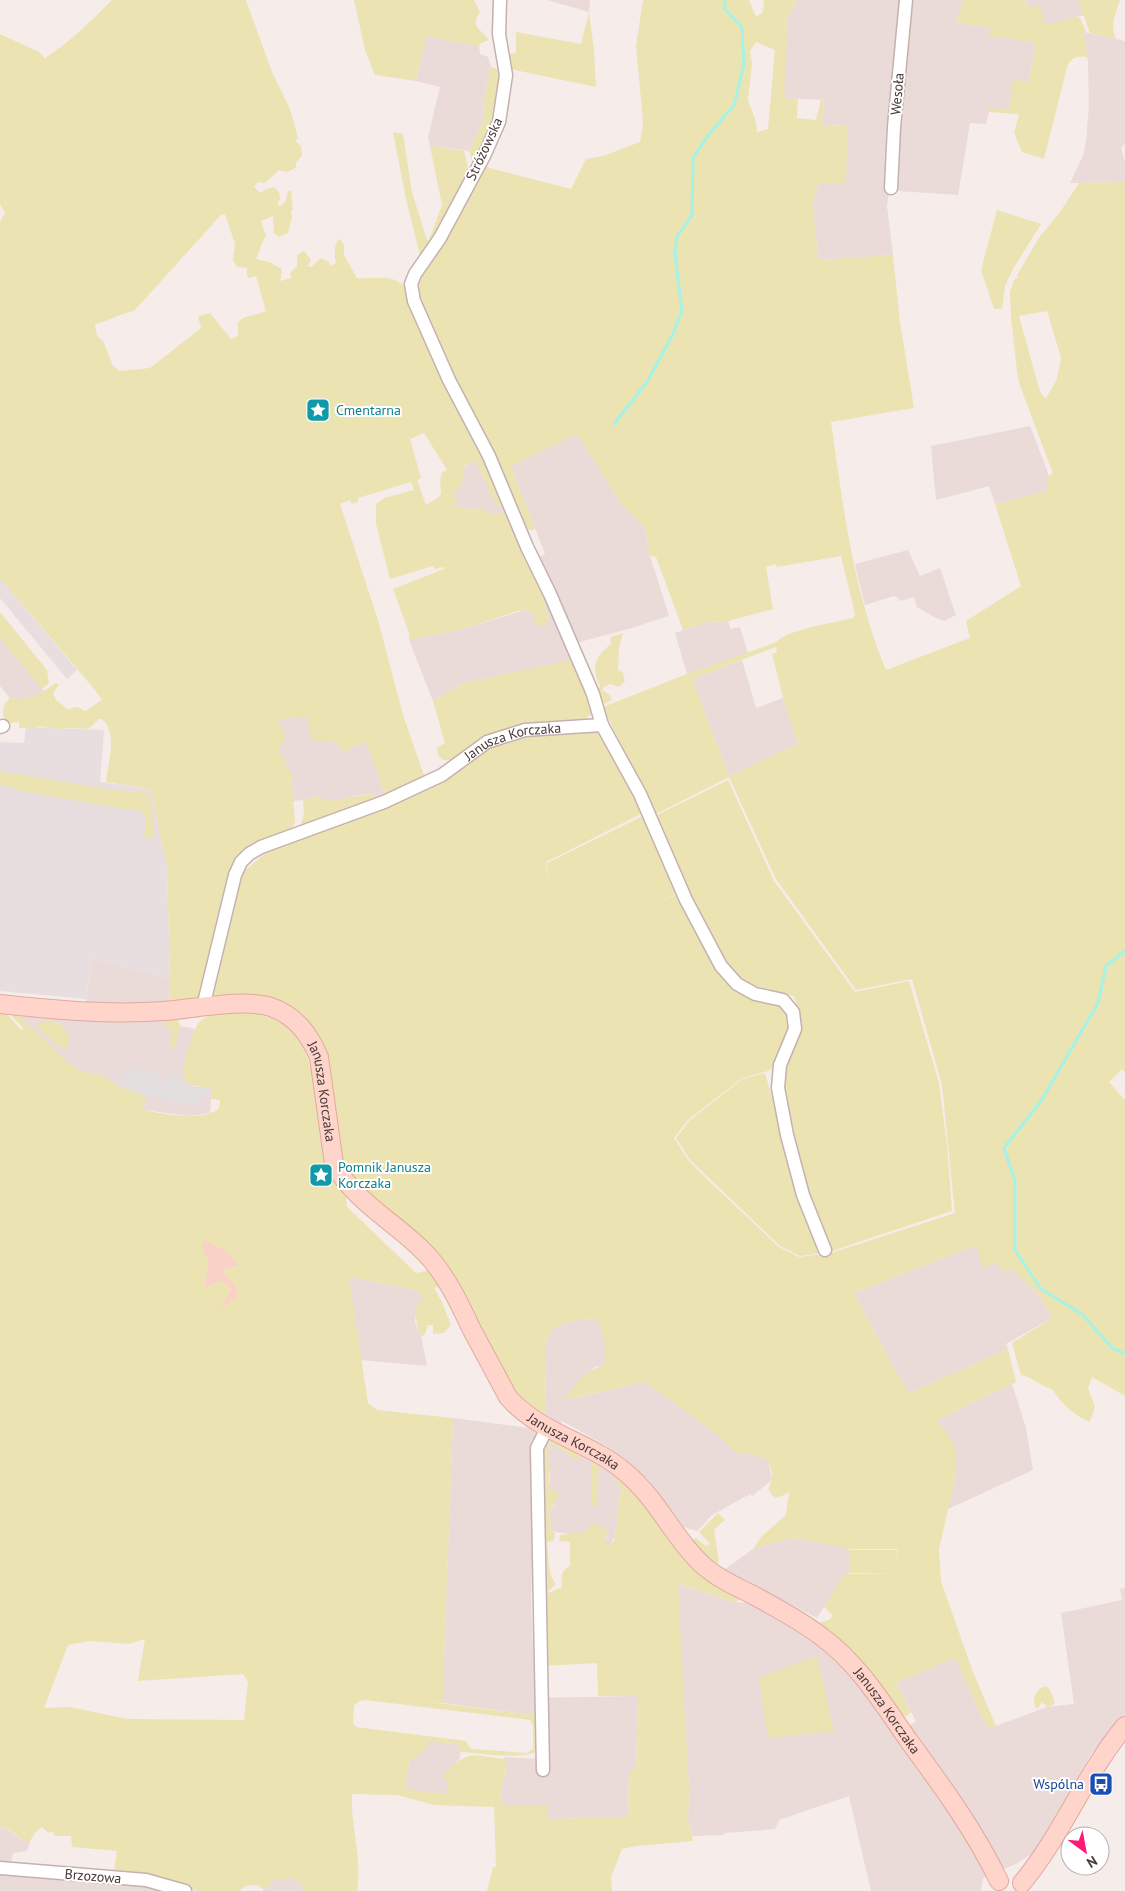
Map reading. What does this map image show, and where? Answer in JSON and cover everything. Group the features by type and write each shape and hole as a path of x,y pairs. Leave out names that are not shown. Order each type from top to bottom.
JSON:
{"street":[{"name":"Stróżowska","path":"500,0 499,34 506,75 499,122 484,156 440,238 415,274 411,284 414,301 424,327 449,380 489,456 527,547 550,594 593,694 602,725"},
{"name":"Wesoła","path":"891,188 894,127 906,0"},
{"name":"Janusza Korczaka","path":"203,1007 235,875 241,862 249,854 260,847 296,833 384,802 442,776 487,742 525,730 602,725"},
{"path":"602,725 640,794 686,900 722,966 737,984 755,994 783,1000 793,1012 795,1029 780,1065 778,1088 786,1134 803,1195 825,1250"},
{"name":"Janusza Korczaka","path":"0,1004 66,1012 163,1011 259,1004 271,1007 298,1022 314,1044 319,1058 334,1164 341,1177 360,1198 418,1246 434,1264 460,1304 508,1398 518,1408 547,1428 609,1458 647,1494 688,1549 706,1568 724,1580 800,1621 834,1647 852,1664 891,1714 948,1795 985,1852 995,1886"},
{"path":"543,1770 537,1448 547,1428"},
{"path":"995,1886 1011,1878 1024,1887 1087,1780 1125,1726"},
{"name":"Brzozowa","path":"0,1868 146,1880 185,1891"}],"shaded area":[{"path":"112,0 246,0 272,72 290,109 298,138 295,141 301,146 302,155 294,169 286,172 279,170 265,183 258,182 254,187 261,193 274,187 279,192 280,199 277,204 280,206 285,202 288,191 291,190 293,209 291,211 292,216 288,233 279,237 274,233 273,216 261,221 266,236 256,259 269,262 282,269 280,281 291,278 290,273 297,266 297,255 304,251 311,260 308,267 311,267 321,258 329,262 330,266 336,263 335,249 337,241 340,239 344,245 344,255 357,278 395,280 406,289 413,282 482,166 571,189 586,159 603,156 640,142 643,122 636,46 643,0 749,0 756,17 763,12 764,0 797,0 788,17 784,98 798,99 797,118 816,120 821,100 824,100 822,126 848,125 846,183 818,184 813,203 818,260 893,255 900,322 914,408 831,422 845,516 857,579 865,610 886,670 970,638 966,621 1021,586 995,504 1048,491 1048,476 1053,474 1019,383 1010,292 1014,280 1018,277 1017,275 1039,238 1060,212 1079,183 1125,182 1125,1072 1122,1069 1109,1082 1125,1100 1125,1396 1092,1377 1088,1388 1095,1407 1090,1422 1069,1409 1053,1390 1021,1375 1012,1343 1052,1318 1040,1296 1012,1269 1004,1272 997,1262 982,1268 977,1245 854,1293 909,1393 1008,1349 1016,1382 937,1420 952,1440 956,1450 956,1474 939,1549 941,1581 973,1672 996,1726 988,1729 955,1658 896,1683 911,1712 905,1717 870,1671 851,1650 819,1625 821,1622 829,1620 833,1615 824,1607 844,1574 898,1574 849,1573 849,1550 897,1550 897,1563 898,1549 851,1549 805,1540 789,1539 753,1549 762,1536 786,1515 789,1492 775,1498 769,1491 772,1476 768,1459 742,1452 738,1455 718,1435 645,1382 564,1400 587,1374 598,1367 604,1366 604,1342 602,1331 596,1319 578,1320 560,1325 550,1332 545,1346 546,1416 542,1420 512,1390 481,1329 348,1175 339,1156 306,1023 217,1000 212,995 243,868 247,869 275,845 430,789 477,755 505,741 535,735 597,733 608,742 645,812 546,862 548,882 547,863 647,814 679,893 660,902 681,893 721,966 790,1012 792,1030 775,1065 768,1071 742,1078 688,1120 674,1138 689,1161 779,1247 799,1257 831,1253 955,1213 942,1085 912,979 856,990 776,879 729,777 654,815 603,707 687,674 777,642 800,630 853,618 855,614 841,556 777,567 775,564 766,567 773,609 728,621 707,622 683,630 656,557 650,556 645,528 623,506 577,434 511,466 535,528 533,530 524,530 505,505 496,506 476,461 462,467 465,475 459,489 453,494 455,498 460,500 453,507 483,508 486,514 509,514 550,602 544,604 549,615 546,626 537,626 533,614 527,610 517,611 467,628 409,640 409,633 393,589 444,569 444,567 435,569 433,566 390,579 376,524 376,504 384,498 414,490 411,482 358,498 358,502 352,504 350,500 340,504 378,620 403,715 425,778 385,794 367,744 356,745 346,752 332,741 312,741 307,717 295,717 277,721 286,739 279,747 279,755 284,757 286,769 291,771 295,822 292,829 258,841 247,848 200,997 194,1003 169,1004 167,869 151,789 106,782 111,740 107,725 102,719 99,719 87,729 58,729 39,726 35,728 19,728 19,722 10,723 5,720 3,708 10,698 23,699 34,696 55,683 59,684 53,694 56,700 67,709 78,707 85,711 102,700 0,578 0,222 5,213 0,204 0,34 39,52 45,58 72,38","holes":["756,42 775,50 768,129 757,132 756,122 748,100 752,63 750,51","225,214 235,244 233,260 237,267 247,268 247,276 249,278 256,276 266,311 274,309 243,318 238,322 238,336 231,339 210,313 198,316 201,328 150,368 120,371 113,366 103,341 97,336 95,324 134,311 221,215","1047,311 1061,358 1057,379 1046,398 1042,395 1038,385 1019,316","424,433 447,470 442,472 440,480 441,493 438,498 426,505 417,480 421,478 410,439","776,647 777,652 772,654 783,698 798,744 729,776 692,679"]},
{"path":"354,0 474,0 480,12 476,25 489,40 481,43 479,46 426,36 416,81 375,75 365,50"},
{"path":"547,0 590,0 589,12"},
{"path":"797,0 963,0 956,23 991,27 989,36 1036,43 1029,81 1009,110 990,109 986,124 970,123 958,195 898,191 889,193 887,206 893,255 818,260 813,203 818,184 848,125 822,126 824,100 783,98 788,17"},
{"path":"963,0 1026,0 1029,8 1040,5 1045,25 1075,17 1080,18 1086,32 1084,32 1088,61 1086,57 1078,57 1068,64 1044,159 1022,152 1014,133 1019,115 989,112 990,108 1009,110 1013,80 1029,81 1036,43 989,36 991,27 956,23"},
{"path":"1026,0 1078,0 1084,15 1045,25 1029,8"},
{"path":"1078,0 1120,0 1113,24 1116,39 1090,33"},
{"path":"589,12 596,87 510,69 509,54 516,53 516,32 581,44"},
{"path":"1084,32 1125,41 1125,143 1121,148 1125,162 1125,182 1070,183 1083,156 1086,141 1089,107 1088,61"},
{"path":"426,36 479,46 480,54 488,57 491,67 483,102 484,119 469,151 430,146 428,137 440,87 416,81"},
{"path":"491,67 502,71 496,121 474,167 469,151 484,119 483,102"},
{"path":"393,132 403,134 412,192 427,240 429,240 442,205 430,146 464,151 470,176 421,260 406,199"},
{"path":"997,210 1041,224 1013,269 1005,286 1002,309 994,309 981,270"},
{"path":"1030,426 1047,470 1050,481 1048,491 995,504 989,486 936,500 931,446"},
{"path":"577,434 623,506 645,528 650,556 669,616 576,643 537,558 545,554 511,466"},
{"path":"476,461 496,505 505,505 509,514 486,514 482,508 453,507 455,498 453,494 459,489 462,468"},
{"path":"908,550 920,576 940,568 956,615 944,621 936,618 917,607 914,597 900,601 894,596 865,605 855,564"},
{"path":"0,578 77,670 67,679 0,598"},
{"path":"550,602 572,660 464,683 433,701 409,640 467,628"},
{"path":"0,612 47,670 49,683 42,689 0,638"},
{"path":"728,621 731,629 740,627 748,653 687,674 675,633 707,622"},
{"path":"623,633 619,648 618,670 623,673 625,681 619,687 610,684 604,687 602,690 609,694 612,700 604,704 598,691 600,686 596,678 598,657 611,644 611,637"},
{"path":"0,638 44,691 35,697 20,701 10,698 0,686"},
{"path":"575,659 595,711 585,719 561,721 481,737 452,760 443,760 438,755 437,748 445,743 433,701 464,683"},
{"path":"742,660 756,708 783,698 798,744 729,776 692,679"},
{"path":"295,717 307,717 346,752 356,745 367,743 385,794 374,800 373,794 359,795 340,800 325,800 316,796 293,801 291,771 286,769 284,758 279,755 276,721"},
{"path":"26,727 104,730 100,782 151,789 167,869 170,979 92,959 86,999 0,991 0,742 24,743"},
{"path":"0,771 115,790 147,792 150,798 155,833 150,841 144,837 146,819 143,812 15,790 0,785"},
{"path":"728,780 774,881 855,992 909,981 939,1083 947,1145 952,1211 832,1251 812,1205 786,1100 784,1081 786,1065 802,1025 794,996 743,983 729,968 696,909 655,816"},
{"path":"373,794 374,800 300,829 304,813 303,800 316,796 323,799 337,800"},
{"path":"92,959 170,979 169,1005 171,1018 178,1020 180,1026 195,1029 183,1070 188,1083 195,1087 212,1087 210,1113 190,1116 144,1110 146,1096 118,1086 102,1075 83,1072 72,1066 17,1014 84,1016"},
{"path":"0,1012 6,1013 21,1030 24,1029 9,1013 17,1014 72,1066 83,1072 102,1075 118,1086 146,1096 144,1110 183,1116 204,1115 219,1108 220,1100 211,1099 212,1087 191,1085 183,1075 194,1031 200,1021 216,1014 230,1012 248,1013 271,1018 288,1028 300,1042 308,1058 323,1152 330,1172 319,1174 320,1178 331,1174 338,1187 348,1196 346,1198 347,1207 416,1273 429,1270 440,1286 434,1288 451,1325 444,1333 433,1334 433,1325 428,1325 425,1334 421,1337 416,1320 416,1308 417,1304 424,1299 418,1292 349,1277 368,1403 377,1410 453,1418 444,1703 431,1702 532,1715 536,1710 539,1750 523,1755 490,1755 460,1752 460,1745 427,1741 428,1747 409,1762 405,1789 447,1794 449,1779 444,1779 444,1775 465,1757 477,1755 504,1759 507,1764 500,1796 503,1805 547,1805 547,1819 628,1817 629,1769 636,1769 638,1696 598,1696 597,1663 542,1666 540,1447 547,1436 581,1452 581,1458 575,1459 550,1442 548,1444 550,1449 546,1458 549,1460 549,1490 558,1492 559,1495 553,1508 548,1510 551,1523 550,1531 555,1533 554,1540 547,1542 549,1564 551,1575 556,1584 548,1591 549,1593 562,1587 561,1578 563,1572 570,1566 570,1542 559,1541 560,1535 588,1531 589,1525 597,1524 608,1532 605,1542 607,1545 614,1541 621,1488 613,1475 600,1465 596,1507 592,1505 591,1456 614,1469 741,1599 735,1602 678,1584 689,1790 688,1819 693,1841 622,1849 611,1877 612,1891 487,1891 493,1867 496,1867 494,1807 434,1805 397,1795 352,1794 358,1855 357,1891 304,1891 302,1884 291,1878 272,1880 269,1887 263,1889 257,1885 246,1886 239,1891 199,1891 114,1872 117,1851 72,1847 71,1836 55,1836 53,1831 48,1833 42,1827 30,1841 24,1841 6,1827 0,1828","holes":["205,1241 215,1246 238,1266 223,1269 238,1292 238,1296 222,1307 231,1289 221,1281 204,1288 209,1263","145,1639 138,1681 243,1674 248,1682 244,1720 127,1719 70,1707 44,1708 68,1645 90,1641 129,1644","365,1700 530,1720 533,1725 533,1749 526,1753 473,1749 470,1748 466,1741 356,1727 353,1724 354,1705"]},
{"path":"175,1018 180,1023 180,1026 175,1049 170,1046 171,1032 161,1019"},
{"path":"46,1021 62,1025 66,1031 69,1040 65,1052 36,1026"},
{"path":"137,1066 159,1074 158,1079 160,1081 165,1080 170,1075 182,1077 183,1083 193,1088 210,1088 209,1096 202,1099 201,1105 190,1105 149,1097 118,1086 125,1070 136,1071"},
{"path":"765,1073 807,1220 823,1253 800,1256 780,1246 691,1161 676,1138 689,1121 742,1079"},
{"path":"977,1245 997,1262 1012,1268 1040,1296 1052,1318 1006,1344 1008,1349 909,1393 854,1293"},
{"path":"349,1277 410,1289 418,1292 425,1299 417,1304 415,1322 421,1337 427,1366 361,1360"},
{"path":"596,1319 604,1332 606,1347 604,1366 595,1367 583,1377 565,1400 645,1382 718,1435 738,1455 741,1452 768,1459 772,1480 752,1496 750,1494 712,1515 697,1531 684,1527 648,1479 607,1446 562,1421 559,1430 542,1420 546,1416 545,1346 550,1332 560,1325 578,1320"},
{"path":"1012,1384 1026,1428 1033,1470 948,1509 956,1474 937,1420"},
{"path":"453,1418 536,1429 531,1602 535,1698 638,1696 636,1769 629,1769 628,1817 547,1819 547,1805 503,1805 500,1796 506,1770 504,1757 538,1759 532,1715 444,1703"},
{"path":"550,1442 575,1459 581,1452 613,1475 621,1488 615,1537 610,1544 608,1545 604,1542 608,1537 588,1531 570,1534 550,1531 551,1523 548,1510 554,1508 556,1500 548,1486 550,1482 549,1465 546,1458 550,1449 548,1444"},
{"path":"718,1513 725,1520 714,1529 719,1562 715,1565 693,1545 693,1540 696,1538 706,1546 710,1544 699,1532"},
{"path":"789,1539 849,1548 849,1574 844,1575 817,1618 724,1570 753,1549"},
{"path":"677,1584 735,1602 749,1603 820,1638 900,1733 916,1721 896,1683 955,1658 988,1729 1047,1707 1074,1704 1061,1613 1122,1600 1120,1589 1125,1588 1125,1715 1091,1754 1037,1850 1018,1863 983,1878 981,1891 871,1891 849,1796 779,1820 775,1829 725,1833 724,1835 692,1836 688,1819 689,1790"},
{"path":"817,1656 834,1731 768,1738 759,1678"},
{"path":"1046,1686 1050,1690 1054,1705 1047,1707 1042,1702 1036,1708 1035,1694"},
{"path":"427,1740 461,1745 460,1758 444,1776 449,1779 447,1794 405,1790 409,1762 427,1748"},
{"path":"5,1827 23,1841 30,1841 27,1851 13,1853 10,1867 0,1867 0,1828"},
{"path":"0,1872 141,1883 174,1891 0,1891"},
{"path":"291,1878 302,1884 304,1891 263,1891 263,1889 269,1887 272,1880"}],"sand":[{"path":"205,1240 229,1253 238,1264 238,1266 223,1269 238,1292 238,1296 220,1309 231,1289 221,1281 204,1288 209,1263 202,1246"}],"waterway":[{"path":"614,424 647,382 672,336 682,311 675,254 677,237 692,215 693,158 706,138 734,105 744,64 742,27 724,8 725,0"},
{"path":"1125,951 1106,966 1098,1003 1041,1101 1004,1148 1015,1181 1015,1250 1041,1289 1082,1314 1112,1348 1125,1354"}],"place":[{"name":"Cmentarna","path":"318,410"},
{"name":"Pomnik Janusza Korczaka","path":"321,1175"},
{"name":"Wspólna","path":"1101,1784"}]}
